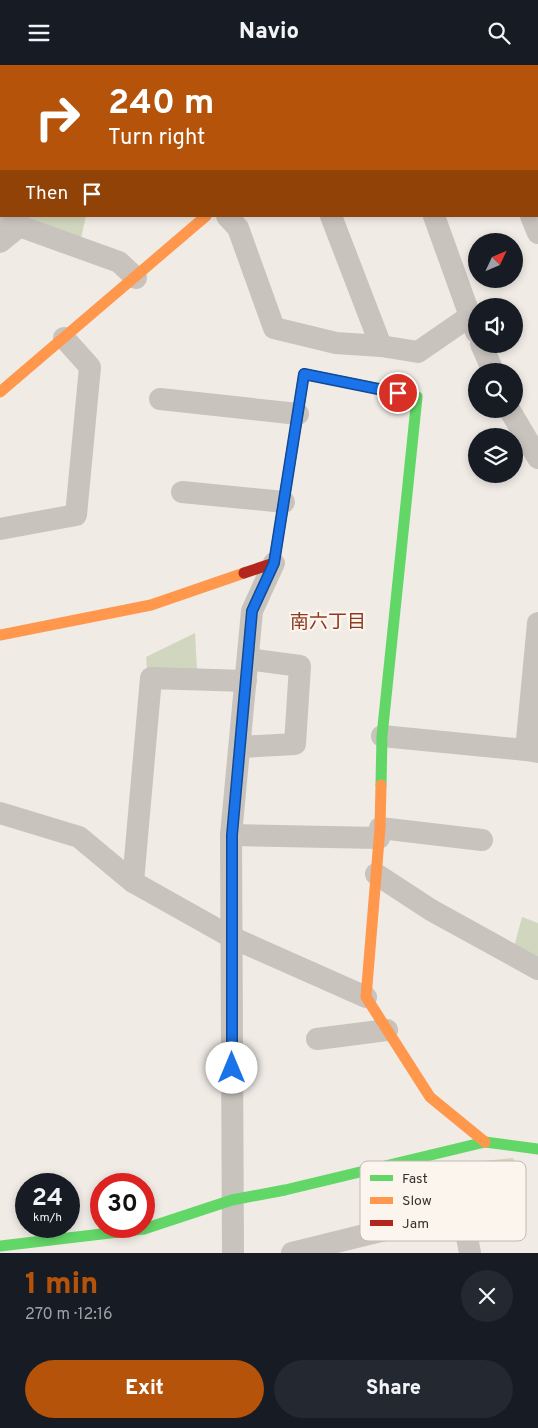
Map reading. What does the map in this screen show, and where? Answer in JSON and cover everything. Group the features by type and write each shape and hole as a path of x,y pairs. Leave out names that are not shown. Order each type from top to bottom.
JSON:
{"street":[{"path":"0,392 136,279 205,217"},
{"path":"331,217 380,346"},
{"path":"434,217 468,310"},
{"path":"531,217 538,233"},
{"path":"0,219 119,262 136,279"},
{"path":"240,220 274,328 336,343 380,346 418,352 468,327"},
{"path":"0,242 21,225"},
{"path":"0,529 76,515 90,367 64,338"},
{"path":"233,1253 232,835 252,611 274,563 304,374 417,397 382,736 379,833 366,997"},
{"path":"160,399 298,414"},
{"path":"515,418 538,458"},
{"path":"182,491 284,502"},
{"path":"0,635 151,605 274,563"},
{"path":"382,736 532,751 538,623"},
{"path":"134,882 150,678 300,666 295,744 240,747"},
{"path":"0,813 79,837 134,882 232,937 366,997 430,1097 485,1142"},
{"path":"232,835 379,833 482,840"},
{"path":"376,874 431,910 538,969"},
{"path":"317,1039 387,1031"},
{"path":"406,1161 485,1142 538,1149"},
{"path":"0,1246 144,1229 232,1200 286,1190 360,1172"},
{"path":"292,1253 360,1236"}],"green space":[{"path":"4,217 86,217 81,238"},
{"path":"195,633 197,671 147,669 146,657"},
{"path":"522,917 538,923 538,958 514,947"},
{"path":"513,1158 514,1161 483,1161"}],"traffic: fast":[{"path":"369,387 417,397 382,736 381,785"},
{"path":"406,1161 485,1142 538,1149"},
{"path":"0,1246 144,1229 232,1200 285,1190 360,1172"}],"traffic: slow":[{"path":"0,392 205,217"},
{"path":"0,635 151,605 244,573"},
{"path":"381,785 380,828 366,997 430,1097 485,1142"}],"traffic: jam":[{"path":"244,573 274,563 304,374 369,387"}],"district":[{"name":"南六丁目","path":"328,621"}],"route":[{"path":"232,1068 232,835 252,611 274,563 304,374 398,393"}]}
